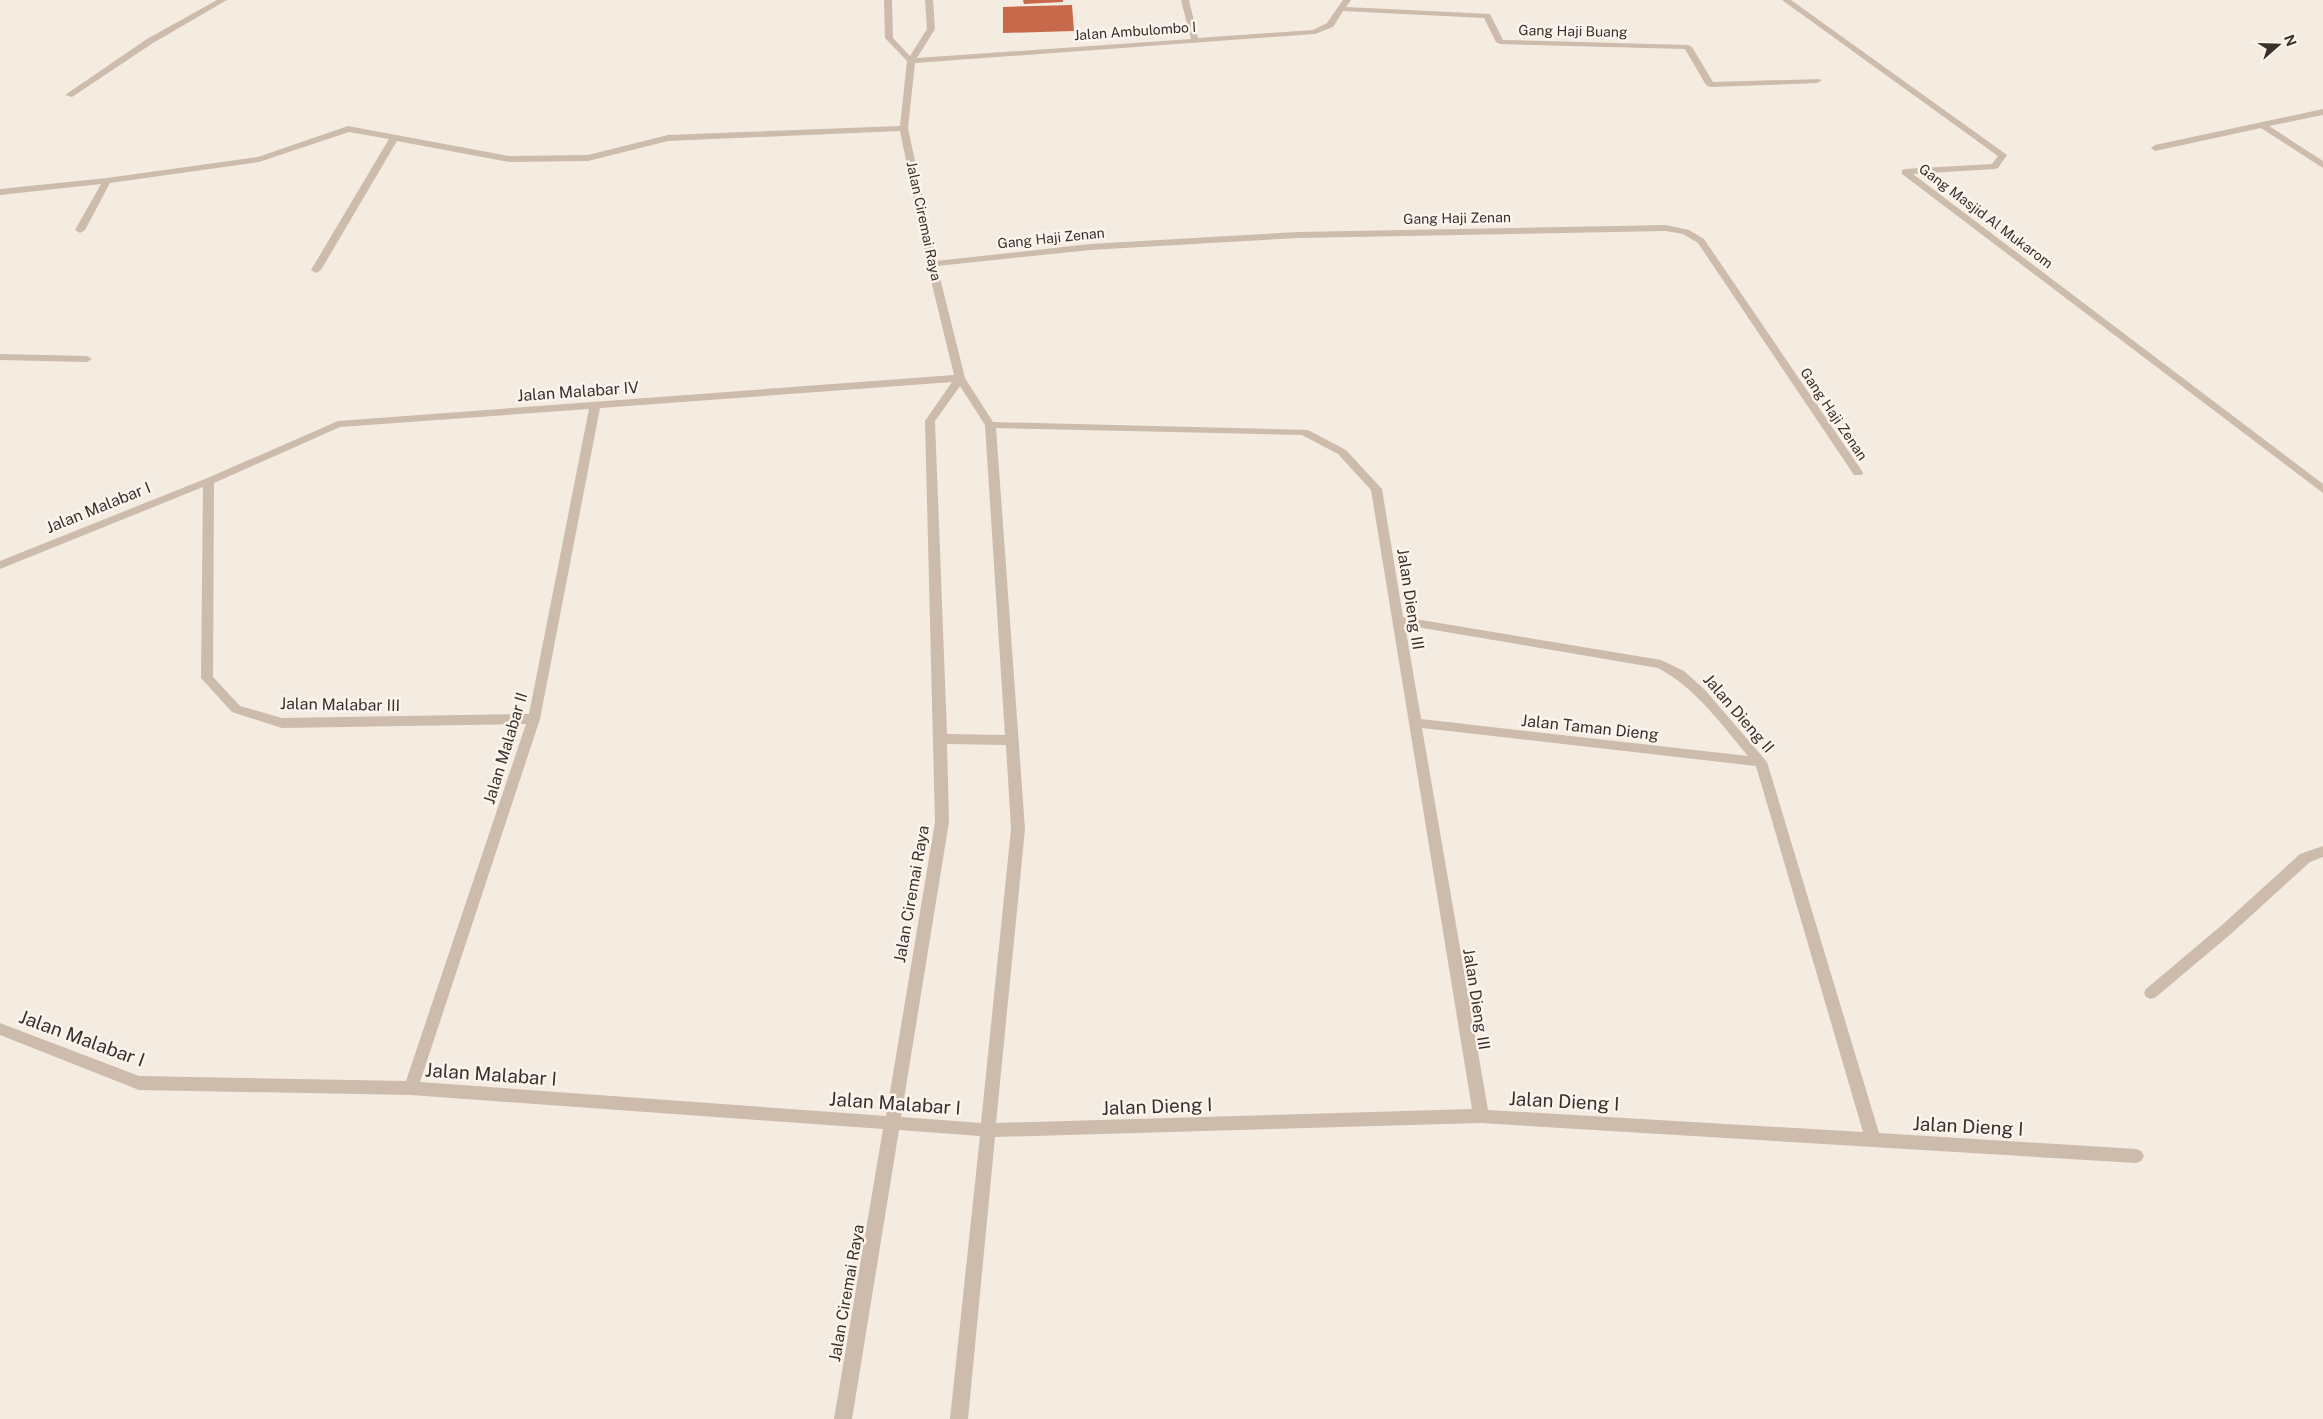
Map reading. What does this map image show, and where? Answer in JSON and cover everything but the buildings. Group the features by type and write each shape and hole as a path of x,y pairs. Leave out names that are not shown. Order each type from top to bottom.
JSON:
{"street":[{"path":"69,95 150,40 223,0"},
{"path":"888,0 889,38 911,61"},
{"name":"Jalan Ciremai Raya","path":"929,0 931,29 911,61 904,128 932,264 960,378 990,425 1018,829 959,1419"},
{"path":"1185,0 1195,40"},
{"name":"Jalan Ambulombo I","path":"911,61 1315,32 1330,25 1347,0"},
{"name":"Gang Masjid Al Mukarom","path":"1786,0 2003,155 1995,166 1905,172 2323,488"},
{"name":"Gang Haji Buang","path":"1340,10 1487,16 1500,42 1688,47 1710,85 1817,81"},
{"path":"2155,148 2323,112"},
{"path":"2262,125 2323,164"},
{"path":"0,192 107,181 259,159 348,129 509,159 588,158 668,138 904,128"},
{"path":"316,270 394,139"},
{"path":"80,230 107,181"},
{"name":"Gang Haji Zenan","path":"932,264 1090,247 1298,235 1666,228 1686,232 1701,241 1858,473"},
{"path":"0,357 87,359"},
{"name":"Jalan Ciremai Raya","path":"843,1419 890,1123 942,822 930,421 960,378"},
{"name":"Jalan Malabar IV","path":"209,481 338,424 595,407 960,378"},
{"name":"Jalan Malabar II","path":"411,1088 534,719 595,407"},
{"name":"Jalan Dieng III","path":"990,425 1304,432 1342,452 1376,489 1481,1116"},
{"name":"Jalan Malabar I","path":"0,565 209,481"},
{"name":"Jalan Malabar III","path":"209,481 207,678 236,709 282,723 534,719"},
{"name":"Jalan Dieng II","path":"1398,620 1661,664 1680,674 1701,692 1761,762 1873,1140"},
{"name":"Jalan Taman Dieng","path":"1415,723 1761,762"},
{"path":"941,739 1012,740"},
{"path":"2151,993 2305,858 2323,851"},
{"name":"Jalan Malabar I","path":"0,1029 139,1083 411,1088 988,1130"},
{"name":"Jalan Dieng I","path":"988,1130 1481,1116 2136,1156"}]}
